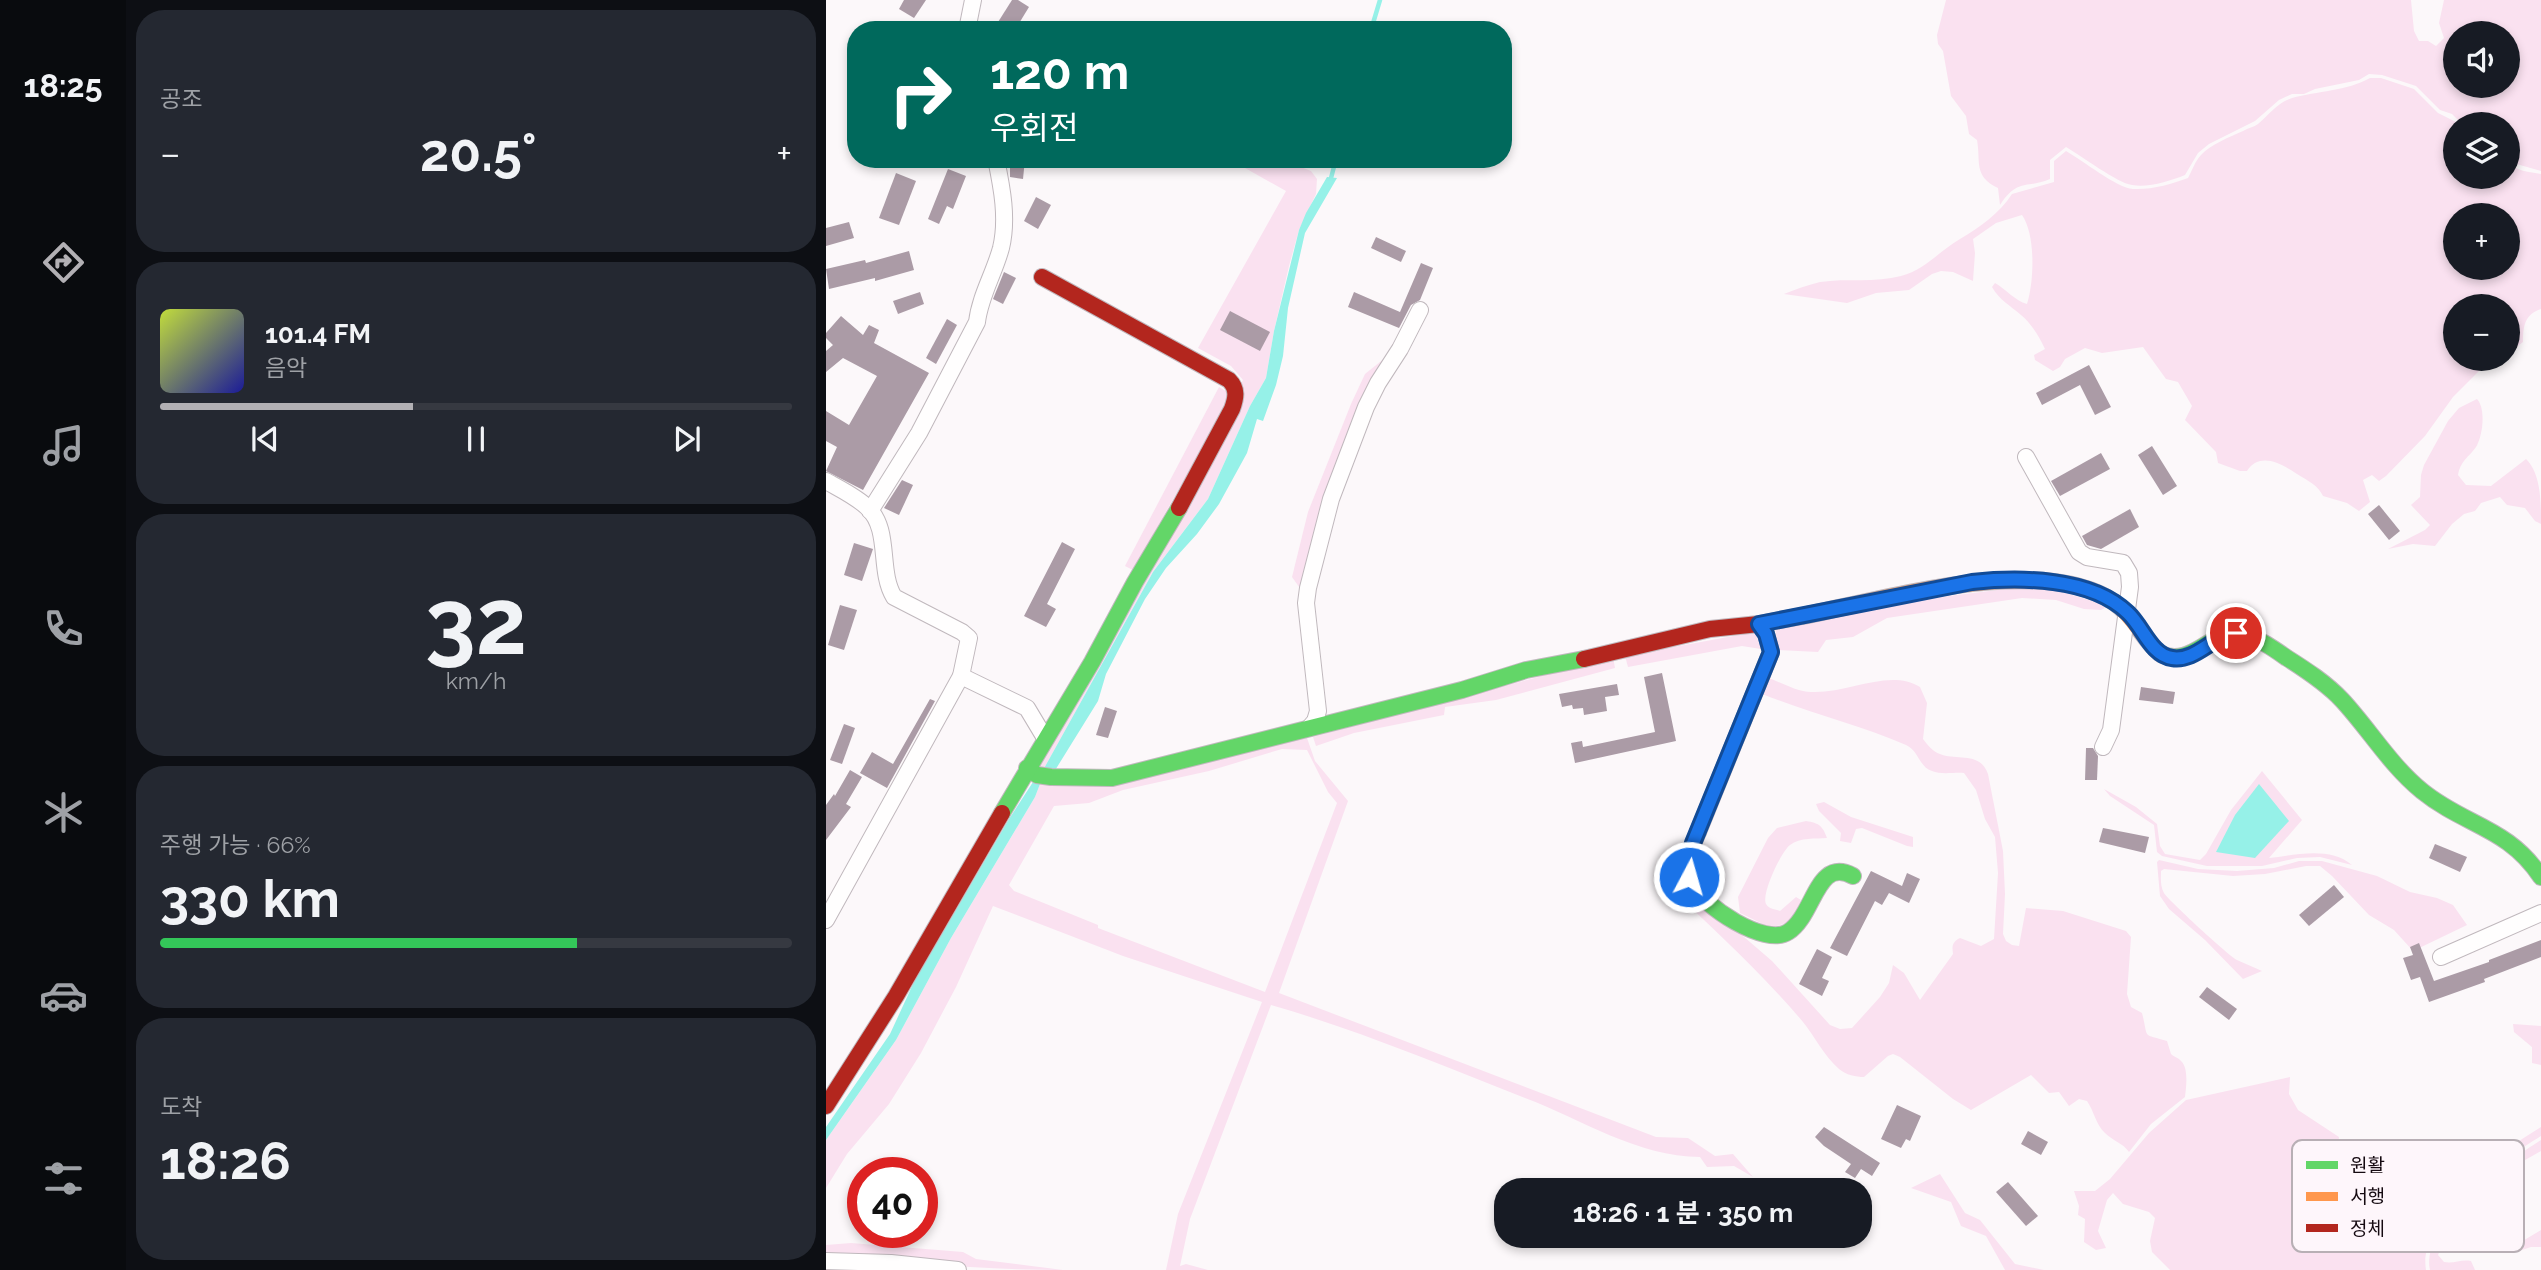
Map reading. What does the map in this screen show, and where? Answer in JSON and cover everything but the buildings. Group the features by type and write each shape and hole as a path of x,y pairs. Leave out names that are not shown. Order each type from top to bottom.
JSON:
{"street":[{"path":"969,21 973,0"},
{"path":"870,511 919,432 977,322 979,303 1001,248 1004,223 997,168"},
{"path":"826,1105 844,1081 1039,773 1045,738 1092,662 1185,498 1232,409 1236,395 1235,385 1229,380 1042,277"},
{"path":"1309,728 1318,711 1307,596 1331,499 1366,407 1378,383 1401,349 1420,310"},
{"path":"2025,457 2079,552 2087,557 2123,563 2129,573 2127,611 2111,730 2103,747"},
{"path":"826,481 870,511 880,533 887,587 894,597 969,638 961,676 826,920"},
{"path":"1039,773 1112,778 1462,690 1538,667 1618,652 1710,629 1759,624 1972,582 2002,579 2053,582 2075,587 2114,602 2127,611 2160,654 2168,658 2186,657 2229,633 2246,635 2264,644 2332,690 2404,774 2423,792 2437,803 2517,845 2541,877"},
{"path":"1759,624 1766,634 1771,652 1693,843 1688,862 1689,877 1703,899 1754,932 1774,937 1793,929 1803,918 1823,877 1830,871 1840,869 1853,876"},
{"path":"961,676 1027,708 1045,738"},
{"path":"2441,957 2541,913"},
{"path":"826,1261 891,1263 958,1270"}],"shaded area":[{"path":"1946,0 2411,0 2414,31 2419,41 2428,41 2436,46 2443,39 2443,98 2520,98 2520,21 2443,21 2443,35 2439,23 2444,0 2541,0 2541,171 2520,165 2520,112 2446,112 2440,110 2416,86 2382,75 2369,74 2359,80 2315,89 2304,94 2292,94 2279,100 2255,121 2209,144 2198,153 2185,175 2166,182 2138,186 2126,183 2066,147 2050,160 2050,179 2017,188 2000,205 1998,188 1981,173 1977,140 1969,134 1966,116 1951,96 1943,51 1938,44 1937,35"},
{"path":"2370,78 2381,78 2414,89 2443,116 2443,189 2520,189 2520,169 2541,174 2541,309 2528,317 2524,326 2523,342 2520,344 2520,294 2443,294 2443,371 2479,371 2453,397 2425,436 2386,476 2379,481 2372,475 2363,480 2370,502 2359,511 2347,503 2323,496 2312,484 2278,463 2258,462 2247,471 2240,471 2218,463 2216,452 2185,420 2192,406 2178,382 2166,379 2143,347 2102,353 2085,348 2065,359 2060,367 2053,371 2035,360 2034,355 2045,349 2038,336 2025,318 1992,287 1995,283 2027,304 2031,284 2032,246 2022,215 1996,223 1973,239 1973,281 1953,272 1941,271 1909,290 1876,293 1847,303 1784,294 1820,282 1891,278 1910,273 1989,220 2012,194 2054,182 2054,161 2066,151 2126,187 2140,189 2161,186 2188,178 2205,151 2256,125 2287,100 2342,88"},
{"path":"1245,168 1304,168 1311,171 1317,179 1316,194 1299,230 1289,266 1266,378 1250,406 1208,499 1153,572 1042,772 1038,761 1243,380 1231,366 1198,348 1286,191"},
{"path":"1385,358 1391,359 1302,591 1292,577 1308,512 1365,374"},
{"path":"1219,387 1232,395 1133,570 1125,566"},
{"path":"2477,399 2482,409 2480,436 2458,475 2466,485 2491,486 2526,459 2537,480 2541,524 2535,521 2525,508 2507,505 2500,497 2481,503 2475,511 2464,514 2452,524 2435,546 2413,544 2388,549 2430,525 2411,505 2420,497 2424,465 2448,421 2459,408"},
{"path":"2039,585 2109,606 2101,610 2084,609 2056,600 2022,598 1887,618 1853,637 1826,640 1818,652 1778,650 1775,627 1867,606"},
{"path":"1755,632 1761,649 1742,646 1628,667 1625,656"},
{"path":"1613,657 1615,668 1496,700 1445,707 1444,715 1354,733 1316,746 1313,737"},
{"path":"1769,678 1806,692 1825,692 1895,680 1920,687 1927,703 1923,739 1930,748 1947,756 1974,759 1980,762 1988,774 2003,851 2003,934 2006,941 2019,946 2026,908 2063,911 2126,931 2131,937 2127,994 2131,1007 2142,1013 2147,1034 2167,1041 2171,1054 2184,1064 2186,1078 2185,1097 2151,1124 2129,1152 2102,1130 2087,1101 2079,1099 2069,1106 2059,1092 2049,1093 2031,1075 1971,1110 1893,1054 1864,1077 1842,1071 1770,986 1665,883 1688,843 1707,905 1772,961 1830,1025 1840,1029 1852,1028 1880,997 1889,983 1893,965 1904,973 1920,1000 1953,954 1955,941 1960,938 1981,946 1994,939 1998,873 1995,837 1985,819 1976,790 1964,773 1932,771 1924,766 1914,751 1906,745 1762,694"},
{"path":"1307,738 1315,761 1348,801 1279,993 1656,1137 1688,1138 1715,1156 1733,1154 1753,1177 1734,1166 1707,1167 1700,1157 1654,1151 1632,1144 1399,1049 1336,1025 1271,1005 1190,1219 1180,1266 1186,1264 1208,1270 1166,1270 1178,1214 1262,1002 1123,956 993,906 956,987 921,1053 889,1104 847,1154 826,1188 826,1140 896,1040 1040,784","holes":["1282,749 1307,750 1328,792 1337,803 1265,992 1098,928 1098,925 1014,891 1009,885 1054,806 1089,803 1123,790 1209,771"]},
{"path":"2262,771 2302,820 2269,858 2323,854 2333,855 2352,865 2320,857 2297,858 2262,866 2207,866 2162,856 2157,852 2154,825 2110,796 2104,789 2136,807 2157,824 2160,846 2165,854 2200,860 2231,810"},
{"path":"1824,802 1851,817 1913,837 1913,847 1862,828 1856,829 1851,843 1840,841 1841,833 1819,811 1816,804"},
{"path":"1806,821 1820,826 1827,838 1803,840 1790,845 1773,873 1765,899 1769,907 1780,911 1796,897 1801,900 1792,921 1771,928 1740,913 1738,897 1768,838 1777,828"},
{"path":"2159,860 2198,869 2237,871 2274,868 2299,861 2322,861 2377,876 2410,892 2453,905 2467,925 2413,951 2394,930 2369,915 2320,866 2233,876 2164,869 2161,871 2163,890 2176,906 2232,957 2262,971 2243,979 2205,940 2169,909 2160,896"},
{"path":"2513,1024 2541,1026 2541,1065 2532,1063 2532,1047 2514,1032"},
{"path":"2290,1077 2289,1094 2298,1110 2339,1137 2339,1140 2292,1140 2292,1252 2427,1252 2426,1270 2170,1270 2152,1252 2150,1241 2155,1218 2149,1212 2123,1204 2113,1193 2107,1200 2098,1231 2106,1248 2096,1250 2084,1242 2085,1219 2078,1215 2079,1206 2074,1191 2095,1191 2110,1179 2149,1133 2186,1100"},
{"path":"2541,1127 2541,1136 2524,1148 2524,1140 2520,1140"},
{"path":"2541,1140 2541,1151 2524,1161 2524,1152"},
{"path":"1940,1174 1965,1213 1980,1220 2015,1264 2044,1270 2005,1270 1986,1236 1961,1226 1951,1202 1911,1188"},
{"path":"2541,1230 2541,1247 2524,1249 2524,1240"},
{"path":"847,1243 847,1248 913,1248 963,1252 976,1259 1063,1270 826,1259 826,1245"},
{"path":"2431,1252 2439,1252 2438,1255 2444,1262 2471,1261 2475,1270 2430,1270"}],"water":[{"path":"1327,177 1337,178 1305,233 1288,308 1283,356 1263,421 1257,419 1247,453 1219,504 1197,534 1166,568 1145,599 1106,674 1098,701 1054,772 1042,772 1153,572 1208,499 1250,406 1266,378 1274,331 1299,230"},
{"path":"1033,782 1040,784 1035,797 951,938 896,1040 826,1140 826,1127 890,1034 914,982"},
{"path":"2259,784 2289,821 2255,858 2216,852 2235,815"}],"waterway":[{"path":"1374,21 1380,0"},
{"path":"1330,182 1334,168"}],"traffic: fast":[{"path":"1002,813 1179,508"},
{"path":"2161,654 2183,656 2223,636 2234,634 2245,635 2267,645 2316,677 2336,694 2410,781 2438,803 2515,847 2541,877"},
{"path":"1027,768 1037,775 1051,777 1112,778 1462,690 1526,670 1584,659"},
{"path":"1698,832 1688,865 1692,884 1698,893 1721,913 1765,934 1778,935 1788,932 1797,924 1823,880 1831,874 1841,872 1853,876"}],"traffic: slow":[{"path":"1802,616 1962,584 2006,580 2047,581 2084,588 2115,603 2161,654"}],"traffic: jam":[{"path":"1042,277 1232,383 1235,394 1232,409 1179,508"},
{"path":"1584,659 1710,629 1802,616"},
{"path":"1698,832 1771,652 1766,634 1759,624"},
{"path":"826,1106 896,996 1002,813"}],"route":[{"path":"1689,877 1688,862 1693,843 1768,663 1770,643 1759,624 1972,582 2028,579 2075,587 2114,602 2127,611 2160,654 2168,658 2186,657 2220,637 2236,633"}]}
